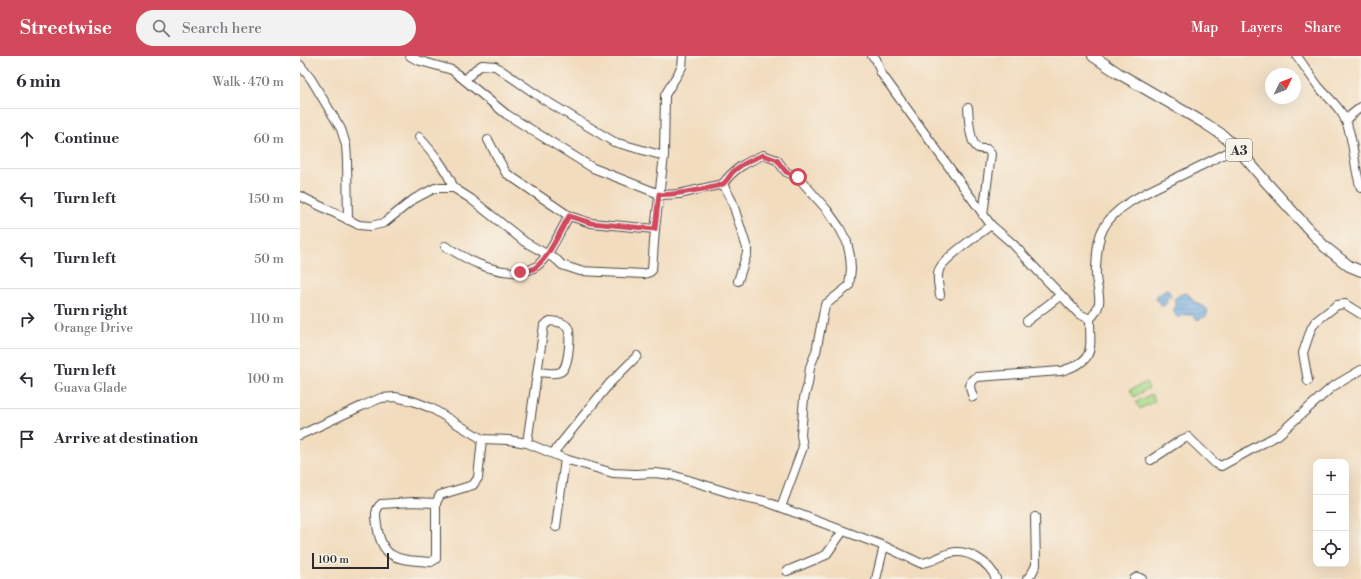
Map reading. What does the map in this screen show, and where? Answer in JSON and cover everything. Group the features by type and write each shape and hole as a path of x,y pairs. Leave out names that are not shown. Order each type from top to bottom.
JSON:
{"main road":[{"name":"A3","path":"1093,56 1118,73 1221,134 1237,148 1324,246 1349,266 1361,271"}],"street":[{"path":"410,56 417,60 452,70 506,114 593,168 659,194 679,194 723,184 735,170 749,161 763,155 777,160 786,172 798,177 827,210 847,242 851,269 849,286 825,305 816,352 810,367 808,384 804,398 801,435 803,447 781,507"},
{"path":"300,196 359,225 371,226 384,223 414,199 435,188 454,188 471,199 525,242 562,265 580,271 644,274 650,272 652,270 655,229 664,156 665,95 682,67 683,56"},
{"path":"872,56 876,59 881,73 991,225 1013,244 1079,314 1090,319"},
{"path":"1297,56 1318,86 1340,110 1345,120 1352,145 1357,178 1361,188"},
{"path":"300,65 311,79 341,129 346,145 348,220"},
{"path":"465,80 482,65 495,66 543,99 614,142 664,156"},
{"path":"1345,120 1361,107"},
{"path":"968,108 974,145 978,148 987,149 992,154 983,214"},
{"path":"419,137 447,172 454,188"},
{"path":"488,140 506,173 569,216 591,223 655,229"},
{"path":"973,397 969,386 974,378 1061,372 1073,368 1086,359 1090,350 1090,319 1097,311 1100,302 1095,274 1097,252 1102,229 1111,216 1139,196 1237,148"},
{"path":"723,184 732,201 747,248 747,253 738,281"},
{"path":"445,246 464,258 495,270 520,272 531,270 538,265 546,255 569,216"},
{"path":"940,295 937,278 939,269 948,259 991,225"},
{"path":"1027,321 1061,295"},
{"path":"1308,381 1303,353 1311,329 1315,322 1337,305 1345,304 1361,314"},
{"path":"527,443 544,325 550,321 563,323 570,330 566,367 560,372 556,373 538,372"},
{"path":"553,453 610,383 637,356"},
{"path":"1151,460 1188,437 1214,463 1221,466 1278,435 1332,387 1361,370"},
{"path":"300,436 368,403 381,398 395,396 413,400 431,408 482,439 509,440 527,443 565,459 613,473 672,474 740,496 764,501 781,507 884,546 920,563 926,563 952,552 969,554 985,563 993,571 996,579"},
{"path":"436,503 413,502 381,504 377,508 376,515 380,540 390,554 398,559 431,562 436,559 436,503 440,495 472,485 478,478 482,439"},
{"path":"556,527 565,459"},
{"path":"1027,579 1036,565 1035,517"},
{"path":"786,571 826,555 843,531"},
{"path":"876,579 884,546"},
{"path":"1134,579 1138,577 1142,579"}],"green space":[{"path":"1146,382 1149,388 1134,397 1130,390"},
{"path":"1151,394 1155,401 1140,409 1136,402"}],"water":[{"path":"1166,289 1169,290 1171,298 1168,296 1167,303 1162,307 1158,300 1156,301 1155,297 1157,294 1162,294"},
{"path":"1186,293 1195,302 1206,308 1208,311 1206,316 1198,320 1192,315 1185,315 1178,318 1173,311 1176,305 1174,299 1179,295"}],"route":[{"path":"520,272 531,270 538,265 546,255 569,216 591,223 655,229 659,194 679,194 723,184 735,170 749,161 763,155 777,160 786,172 798,177"}]}
